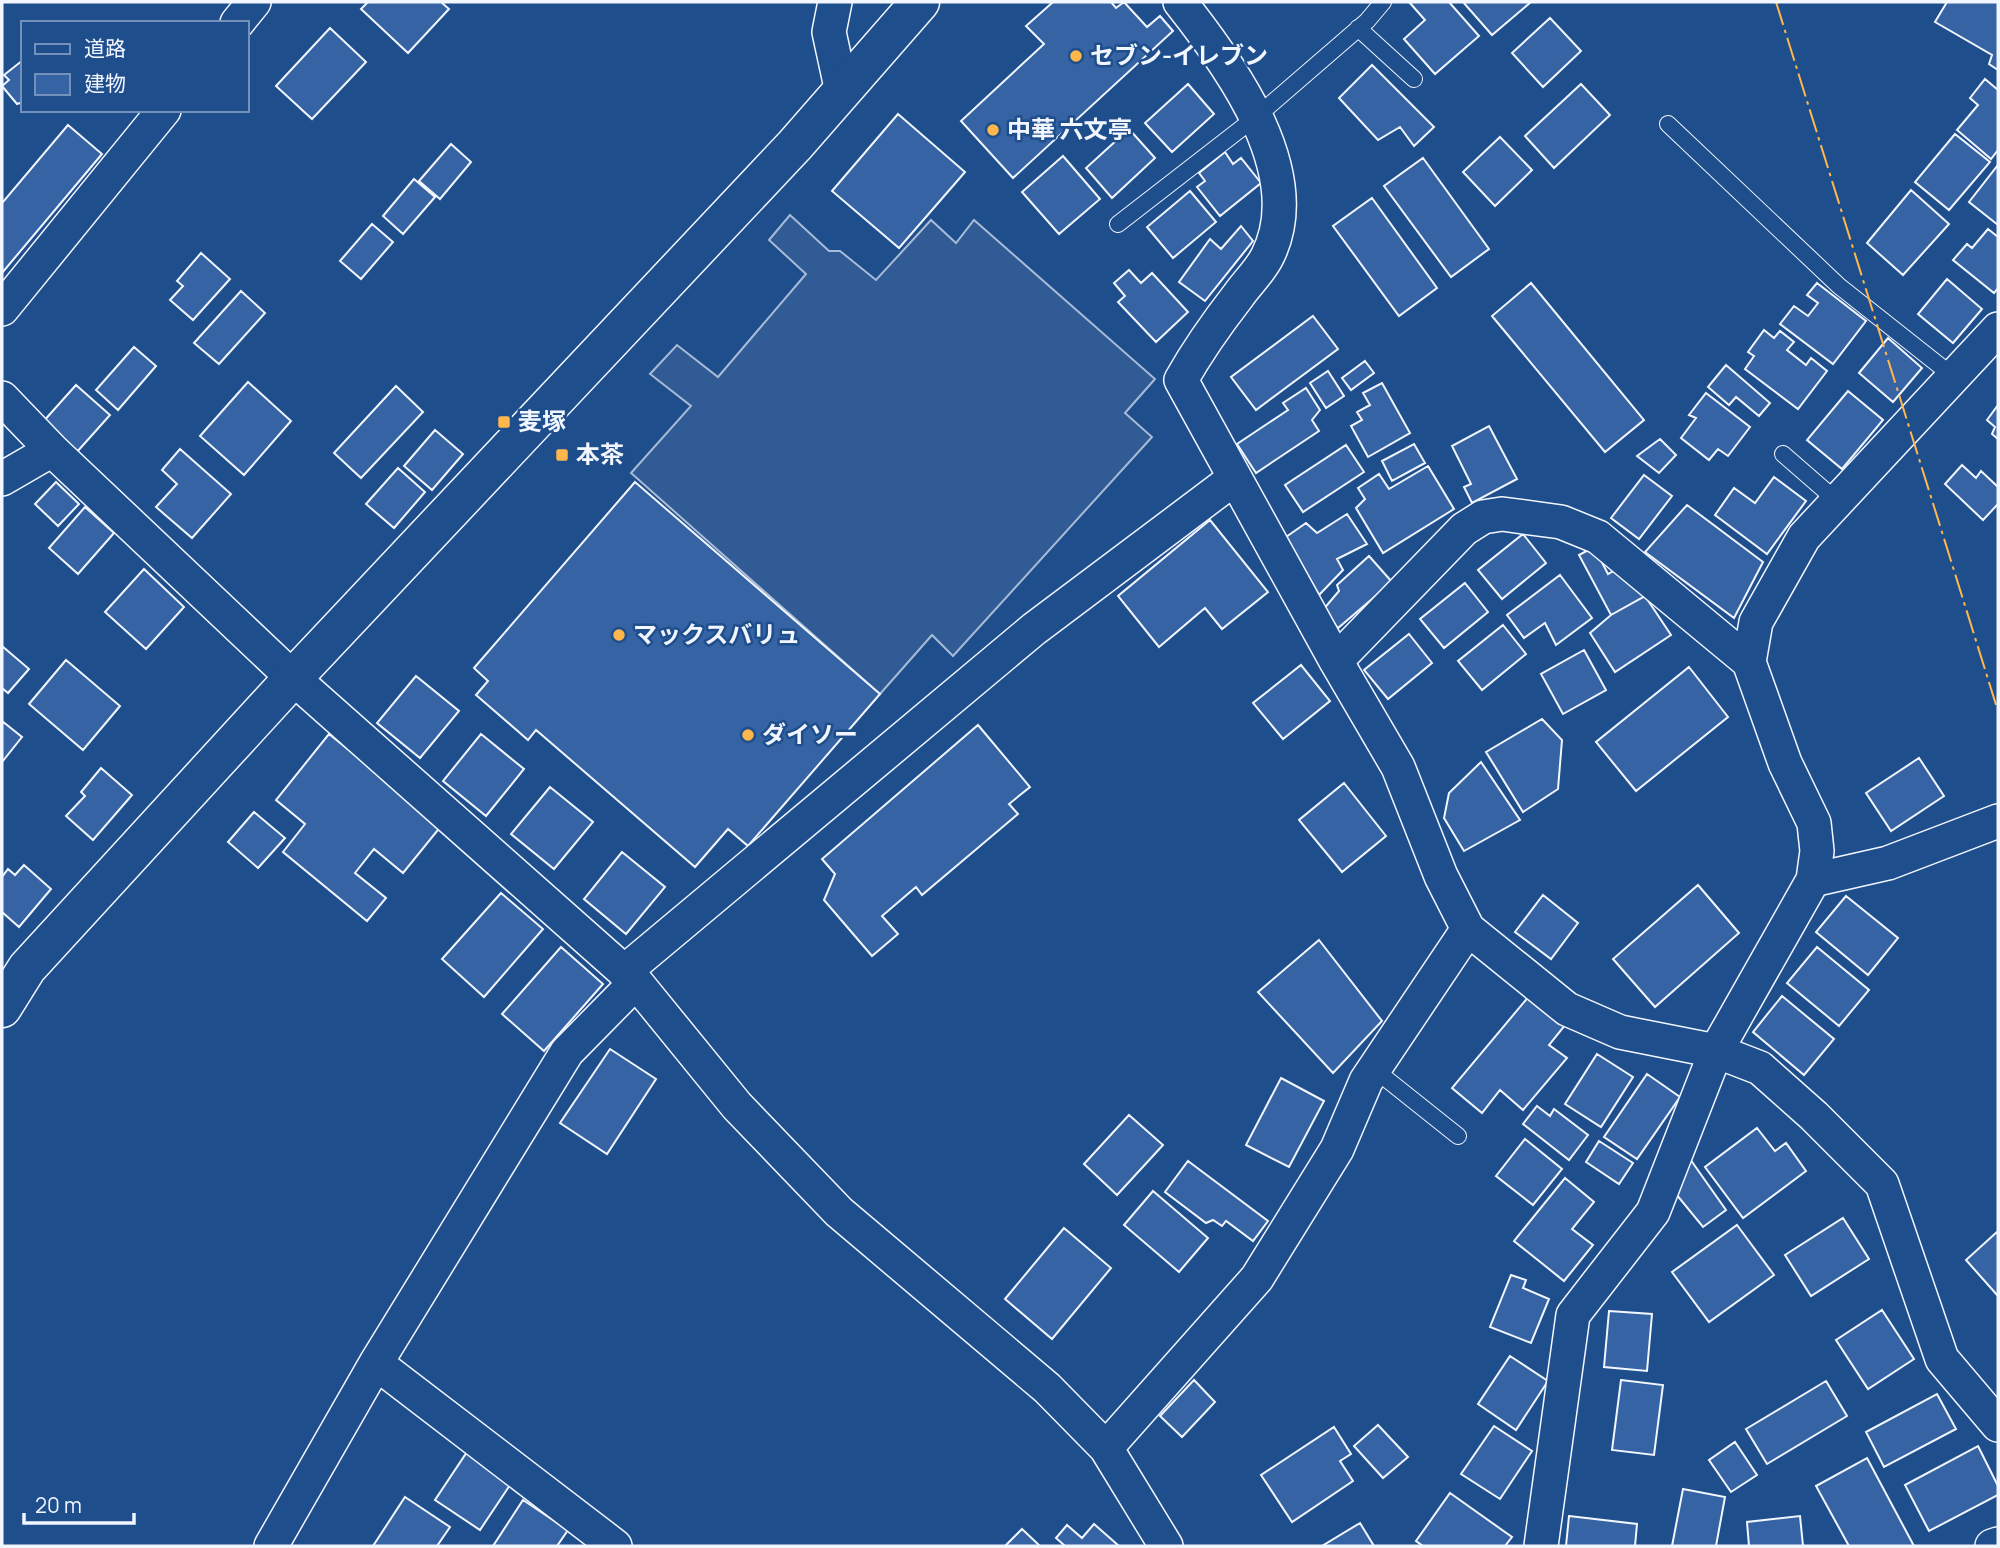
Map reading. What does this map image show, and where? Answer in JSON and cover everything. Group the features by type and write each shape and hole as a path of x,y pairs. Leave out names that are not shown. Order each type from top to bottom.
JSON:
{"street":[{"path":"239,21 254,2"},
{"path":"835,2 829,32 842,92"},
{"path":"2,1008 27,968 293,678 795,145 920,2"},
{"path":"1180,2 1211,40 1256,117 1272,154 1279,179 1280,208 1268,256 1199,347 1181,380 1336,661 1398,767 1441,876 1468,929 1567,1009 1620,1032 1716,1051 1760,1069 1882,1184 1942,1359 1998,1425"},
{"path":"2,309 162,112"},
{"path":"1541,1546 1573,1315 1653,1212 1716,1051 1812,880 1817,851 1814,823 1785,764 1749,662 1756,622 1804,537 1998,329"},
{"path":"2,398 52,450 293,678 630,977 737,1106 839,1212 1047,1388 1106,1448 1166,1546"},
{"path":"2,479 52,450"},
{"path":"271,1546 376,1363 566,1052 630,977 1034,629 1235,478"},
{"path":"1336,661 1464,529 1483,517 1502,514 1561,522 1598,537 1749,662"},
{"path":"1812,880 1888,863 1998,821"},
{"path":"1106,1448 1257,1278 1337,1149 1374,1069 1468,929"},
{"path":"376,1363 615,1546"},
{"path":"1992,1546 1998,1544"}],"lane":[{"path":"1118,224 1256,117 1358,28 1383,2"},
{"path":"1358,28 1414,79"},
{"path":"1668,124 1839,286 1954,377"},
{"path":"1783,454 1837,501"},
{"path":"1374,1069 1458,1136"}],"shaded area":[{"path":"790,215 829,251 840,251 876,280 931,220 956,243 974,220 1155,379 1125,413 1152,437 953,656 932,635 880,694 631,473 691,406 650,374 677,345 718,377 806,274 769,240"}],"building":[{"path":"368,2 441,2 449,9 408,53 361,9"},
{"path":"1053,2 1111,2 1116,8 1124,2 1147,27 1160,16 1173,31 1013,178 961,121 1044,44 1026,26"},
{"path":"1409,2 1449,2 1479,36 1435,74 1404,39 1425,20"},
{"path":"1463,2 1531,2 1492,35"},
{"path":"1947,2 1998,2 1998,70 1989,64 1992,55 1935,22"},
{"path":"1550,18 1581,51 1543,87 1512,53"},
{"path":"330,28 366,62 312,119 276,86"},
{"path":"21,62 21,103 17,104 2,86 9,80 4,75"},
{"path":"1372,65 1434,127 1414,146 1400,127 1378,140 1339,98"},
{"path":"1985,79 1998,90 1998,150 1991,159 1957,130 1978,105 1970,98"},
{"path":"1188,84 1214,114 1172,152 1145,123"},
{"path":"1581,84 1610,115 1554,168 1525,136"},
{"path":"898,114 965,172 899,248 832,191"},
{"path":"68,125 102,154 2,273 2,203"},
{"path":"1129,129 1155,158 1112,198 1086,168"},
{"path":"1955,134 1990,162 1949,210 1915,182"},
{"path":"1500,137 1532,170 1495,206 1463,172"},
{"path":"451,144 471,162 440,199 419,181"},
{"path":"1225,152 1233,164 1241,158 1261,183 1220,216 1197,187 1205,181 1199,173"},
{"path":"1063,156 1100,199 1059,234 1022,192"},
{"path":"1423,158 1489,249 1451,277 1384,186"},
{"path":"1998,165 1998,225 1969,202"},
{"path":"414,179 435,197 403,234 383,216"},
{"path":"1911,190 1949,224 1903,275 1867,243"},
{"path":"1190,191 1216,222 1173,258 1147,227"},
{"path":"1372,198 1437,288 1399,316 1333,226"},
{"path":"372,224 393,242 361,279 340,261"},
{"path":"1241,226 1253,241 1205,301 1179,282 1210,239 1221,249"},
{"path":"1988,229 1998,237 1998,288 1994,293 1953,260 1967,244 1972,248"},
{"path":"201,253 230,279 193,320 170,300 183,286 177,281"},
{"path":"1129,270 1141,283 1152,273 1188,312 1156,342 1118,302 1125,296 1114,283"},
{"path":"1947,279 1982,309 1953,343 1918,314"},
{"path":"1531,283 1644,420 1605,452 1492,316"},
{"path":"1817,283 1866,321 1833,364 1780,324 1794,306 1808,316 1818,303 1807,295"},
{"path":"241,291 265,313 219,364 194,343"},
{"path":"1313,316 1338,349 1256,410 1231,377"},
{"path":"1764,330 1774,338 1780,331 1794,342 1787,350 1806,365 1811,358 1827,371 1798,409 1745,369 1754,356 1748,352"},
{"path":"1888,338 1922,368 1893,402 1859,373"},
{"path":"134,347 156,366 118,410 96,390"},
{"path":"1365,361 1374,373 1351,390 1342,378"},
{"path":"1726,365 1770,403 1759,416 1736,397 1729,405 1708,387"},
{"path":"1328,371 1344,396 1326,408 1310,383"},
{"path":"248,382 291,421 244,475 200,436"},
{"path":"1382,383 1410,433 1368,457 1351,426 1362,420 1357,412 1370,405 1363,393"},
{"path":"76,385 110,415 76,453 42,423"},
{"path":"396,386 423,412 361,478 334,453"},
{"path":"1306,388 1320,410 1312,420 1319,431 1256,473 1237,444 1288,410 1283,403"},
{"path":"1848,391 1883,420 1842,469 1807,440"},
{"path":"1706,393 1750,427 1728,456 1718,449 1709,460 1681,438 1696,418 1689,415"},
{"path":"1998,405 1998,439 1992,434 1995,427 1987,420"},
{"path":"1489,426 1517,479 1472,503 1464,487 1471,484 1452,446"},
{"path":"435,430 463,454 432,490 404,466"},
{"path":"1660,439 1676,455 1659,473 1637,456"},
{"path":"1414,444 1425,463 1392,481 1382,461"},
{"path":"1346,445 1364,472 1303,512 1285,485"},
{"path":"180,449 231,494 192,538 156,507 177,484 162,470"},
{"path":"1962,465 1976,478 1981,471 1998,487 1998,504 1983,520 1945,484"},
{"path":"1428,466 1454,509 1383,553 1356,508 1365,499 1358,488 1379,474 1389,489"},
{"path":"398,468 425,492 394,528 366,504"},
{"path":"1644,475 1672,496 1639,539 1611,518"},
{"path":"1774,477 1806,501 1767,554 1715,515 1734,488 1755,503"},
{"path":"56,482 79,504 58,526 35,504"},
{"path":"635,482 880,694 748,846 728,829 695,867 536,730 528,740 476,695 488,681 474,668"},
{"path":"1687,505 1763,562 1734,618 1645,552"},
{"path":"85,507 114,533 78,574 49,548"},
{"path":"1347,514 1367,544 1337,559 1343,570 1319,595 1286,537 1306,523 1317,533"},
{"path":"1210,520 1268,592 1222,629 1205,608 1159,647 1118,596"},
{"path":"1523,534 1546,563 1502,599 1478,570"},
{"path":"1594,547 1608,574 1627,563 1645,596 1611,615 1579,555"},
{"path":"1369,556 1392,582 1338,628 1322,611 1339,591 1337,585"},
{"path":"144,569 184,607 146,649 105,612"},
{"path":"1560,575 1592,618 1556,645 1545,623 1524,638 1507,615"},
{"path":"1465,583 1488,612 1444,648 1420,619"},
{"path":"1645,596 1671,635 1615,672 1590,633 1611,615"},
{"path":"1503,625 1526,654 1482,690 1458,661"},
{"path":"1409,634 1432,663 1388,699 1364,670"},
{"path":"2,646 29,669 8,693 2,688"},
{"path":"1584,650 1606,690 1563,714 1541,674"},
{"path":"66,660 120,706 83,750 29,704"},
{"path":"1301,665 1330,701 1283,739 1253,703"},
{"path":"1689,667 1728,717 1636,791 1596,742"},
{"path":"416,676 459,711 420,758 377,723"},
{"path":"1542,719 1562,740 1558,789 1523,812 1486,752"},
{"path":"2,721 22,737 2,762"},
{"path":"978,725 1030,787 1009,804 1018,814 922,895 916,887 882,916 898,934 872,956 824,900 835,874 822,859"},
{"path":"329,734 442,825 403,873 374,849 355,873 386,898 367,921 283,852 305,824 276,800"},
{"path":"481,734 524,769 486,816 443,781"},
{"path":"1919,758 1944,796 1891,831 1866,793"},
{"path":"1481,762 1520,820 1464,851 1444,818 1449,793"},
{"path":"101,768 132,795 93,840 66,816 85,796 81,792"},
{"path":"1344,783 1386,836 1342,872 1299,820"},
{"path":"550,787 593,822 554,869 511,834"},
{"path":"254,812 285,838 258,868 228,842"},
{"path":"622,852 665,887 626,934 584,899"},
{"path":"24,865 51,889 19,927 2,912 2,877 8,869 15,875"},
{"path":"1698,885 1739,933 1655,1007 1613,959"},
{"path":"501,893 543,929 484,997 442,959"},
{"path":"1543,895 1578,923 1551,959 1515,932"},
{"path":"1846,896 1898,938 1868,975 1816,932"},
{"path":"1319,940 1382,1021 1333,1073 1258,992"},
{"path":"561,947 603,984 544,1051 502,1014"},
{"path":"1817,947 1869,990 1839,1026 1787,983"},
{"path":"1530,995 1566,1024 1549,1045 1567,1058 1523,1110 1500,1090 1482,1113 1452,1088"},
{"path":"1782,996 1834,1039 1804,1075 1753,1032"},
{"path":"610,1049 656,1079 607,1154 560,1123"},
{"path":"1597,1054 1633,1077 1601,1127 1565,1104"},
{"path":"1647,1074 1680,1097 1637,1159 1604,1137"},
{"path":"1281,1078 1324,1101 1289,1167 1246,1145"},
{"path":"1537,1106 1550,1116 1554,1109 1588,1135 1569,1160 1523,1124"},
{"path":"1129,1115 1163,1145 1117,1195 1084,1164"},
{"path":"1757,1128 1775,1151 1786,1143 1806,1171 1743,1218 1705,1167"},
{"path":"1525,1139 1562,1169 1533,1205 1496,1176"},
{"path":"1599,1141 1633,1163 1619,1184 1586,1162"},
{"path":"1690,1159 1726,1210 1703,1227 1676,1194"},
{"path":"1188,1161 1268,1221 1253,1241 1226,1221 1222,1226 1213,1220 1206,1223 1165,1192"},
{"path":"1565,1178 1594,1202 1572,1229 1593,1245 1564,1281 1514,1241"},
{"path":"1153,1191 1208,1238 1179,1272 1124,1225"},
{"path":"1843,1218 1869,1259 1811,1296 1785,1255"},
{"path":"1737,1225 1774,1275 1709,1322 1672,1272"},
{"path":"1064,1228 1111,1268 1052,1339 1005,1299"},
{"path":"1998,1231 1998,1296 1966,1260"},
{"path":"1511,1275 1526,1280 1523,1288 1549,1299 1531,1343 1490,1327"},
{"path":"1882,1310 1914,1359 1868,1389 1836,1340"},
{"path":"1609,1311 1652,1314 1647,1371 1604,1367"},
{"path":"1510,1356 1548,1381 1516,1430 1478,1404"},
{"path":"1194,1380 1215,1402 1182,1437 1160,1416"},
{"path":"1621,1380 1663,1385 1654,1455 1612,1450"},
{"path":"1826,1381 1847,1416 1767,1464 1746,1429"},
{"path":"1937,1394 1956,1429 1884,1467 1866,1432"},
{"path":"1378,1425 1408,1457 1383,1478 1354,1446"},
{"path":"1494,1426 1532,1451 1500,1499 1461,1474"},
{"path":"1334,1427 1351,1454 1340,1461 1353,1481 1292,1522 1261,1475"},
{"path":"1735,1442 1757,1475 1731,1492 1709,1460"},
{"path":"1978,1446 1998,1486 1998,1495 1929,1531 1905,1485"},
{"path":"467,1452 512,1482 480,1530 435,1500"},
{"path":"1867,1458 1914,1546 1849,1546 1816,1486"},
{"path":"1683,1489 1725,1497 1716,1546 1672,1546"},
{"path":"1450,1493 1512,1537 1505,1546 1423,1546 1416,1541"},
{"path":"405,1497 450,1527 437,1546 373,1546"},
{"path":"523,1500 568,1530 557,1546 493,1546"},
{"path":"1569,1516 1637,1524 1635,1546 1566,1546"},
{"path":"1800,1516 1803,1546 1749,1546 1747,1522"},
{"path":"1360,1523 1374,1546 1322,1546"},
{"path":"1094,1524 1119,1546 1065,1546 1056,1538 1067,1525 1082,1538"},
{"path":"1022,1529 1040,1546 1005,1546"}],"power":[{"path":"1776,2 1998,711"}],"place":[{"name":"セブン-イレブン","path":"1076,56"},
{"name":"中華 六文亭","path":"993,130"},
{"name":"麦塚","path":"504,422"},
{"name":"本茶","path":"562,455"},
{"name":"マックスバリュ","path":"619,635"},
{"name":"ダイソー","path":"748,735"}]}
